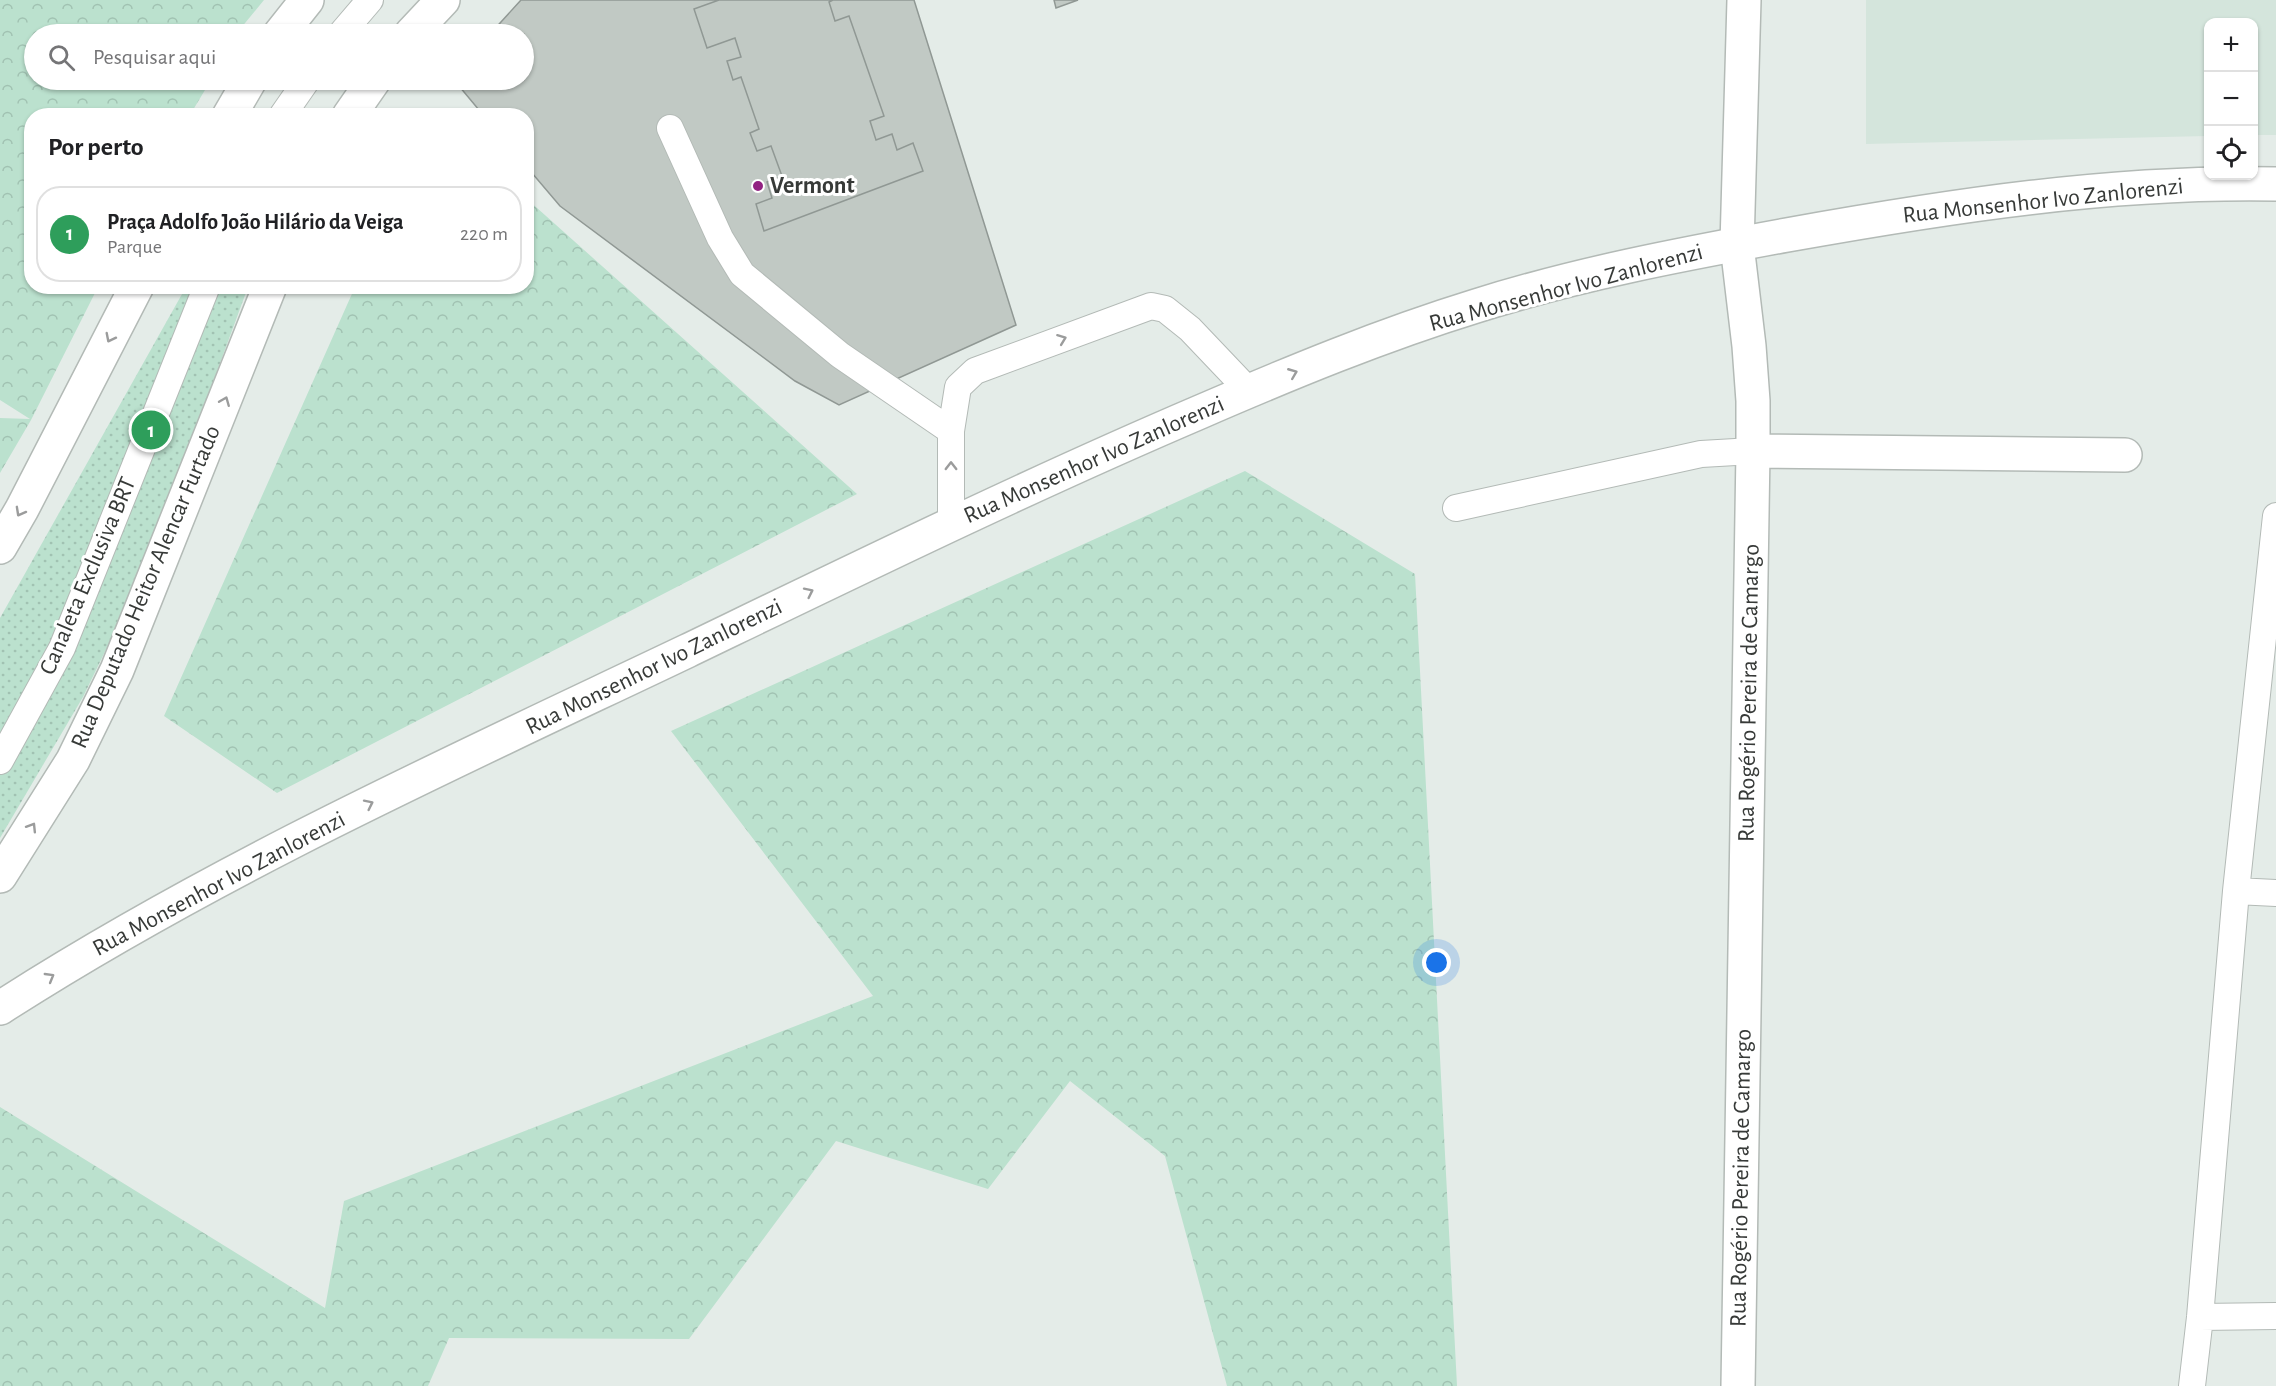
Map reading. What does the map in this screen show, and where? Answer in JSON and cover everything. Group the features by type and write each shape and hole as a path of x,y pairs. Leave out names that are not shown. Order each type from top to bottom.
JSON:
{"street":[{"path":"288,24 307,0"},
{"path":"420,24 443,0"},
{"name":"Rua Rogério Pereira de Camargo","path":"1738,1386 1753,451 1749,346 1737,244 1744,0"},
{"path":"234,108 244,90"},
{"path":"355,108 367,90"},
{"name":"Rua Monsenhor Ivo Zanlorenzi","path":"0,1008 186,898 308,834 465,757 1114,448 1366,344 1477,306 1605,272 1737,244 1935,210 2056,195 2145,187 2276,184"},
{"path":"0,547 22,509 133,294"},
{"name":"Rua Deputado Heitor Alencar Furtado","path":"0,876 73,760 117,670 267,294"},
{"path":"1753,451 2125,456"}],"lane":[{"path":"349,24 370,0"},
{"path":"288,108 300,90"},
{"path":"670,128 720,237 742,274 840,354 951,431"},
{"name":"Canaleta Exclusiva BRT","path":"0,761 62,648 204,294"},
{"path":"951,525 951,431 958,387 975,371 1151,306 1165,309 1190,329 1248,391"},
{"path":"1456,508 1701,454 1753,451"},
{"path":"2192,1386 2200,1317 2236,891 2276,516"},
{"path":"2236,891 2276,893"},
{"path":"2200,1317 2276,1316"}],"shaded area":[{"path":"1866,0 2276,0 2276,135 2258,135 2258,18 2204,18 2204,136 1866,144"}],"green space":[{"path":"0,0 264,0 244,24 24,24 24,90 205,90 194,108 24,108 24,294 94,294 31,420 0,473 0,418 30,419 0,400"},
{"path":"534,205 857,494 277,793 164,716 352,294 534,294"},
{"path":"182,294 245,294 143,573 83,697 0,838 0,618"},
{"path":"1245,471 1415,574 1457,1386 1227,1386 1165,1156 1070,1081 988,1189 836,1141 689,1339 449,1338 428,1386 0,1386 0,1107 325,1308 344,1201 873,996 671,731"}],"building":[{"name":"Vermont","path":"521,0 914,0 1016,325 839,405 795,381 560,206 534,175 534,108 477,108 462,90 534,90 534,24 499,24"},
{"path":"719,0 833,0 829,2 835,21 849,16 884,116 870,121 876,140 892,134 897,150 913,143 923,171 764,231 756,204 772,198 767,182 782,176 771,146 757,151 750,133 759,129 741,77 733,80 727,61 741,57 735,38 707,48 694,9"},
{"path":"1054,0 1078,0 1056,8"}],"place":[{"name":"Vermont","path":"758,186"},
{"name":"Praça Adolfo João Hilário da Veiga","path":"151,430"}]}
